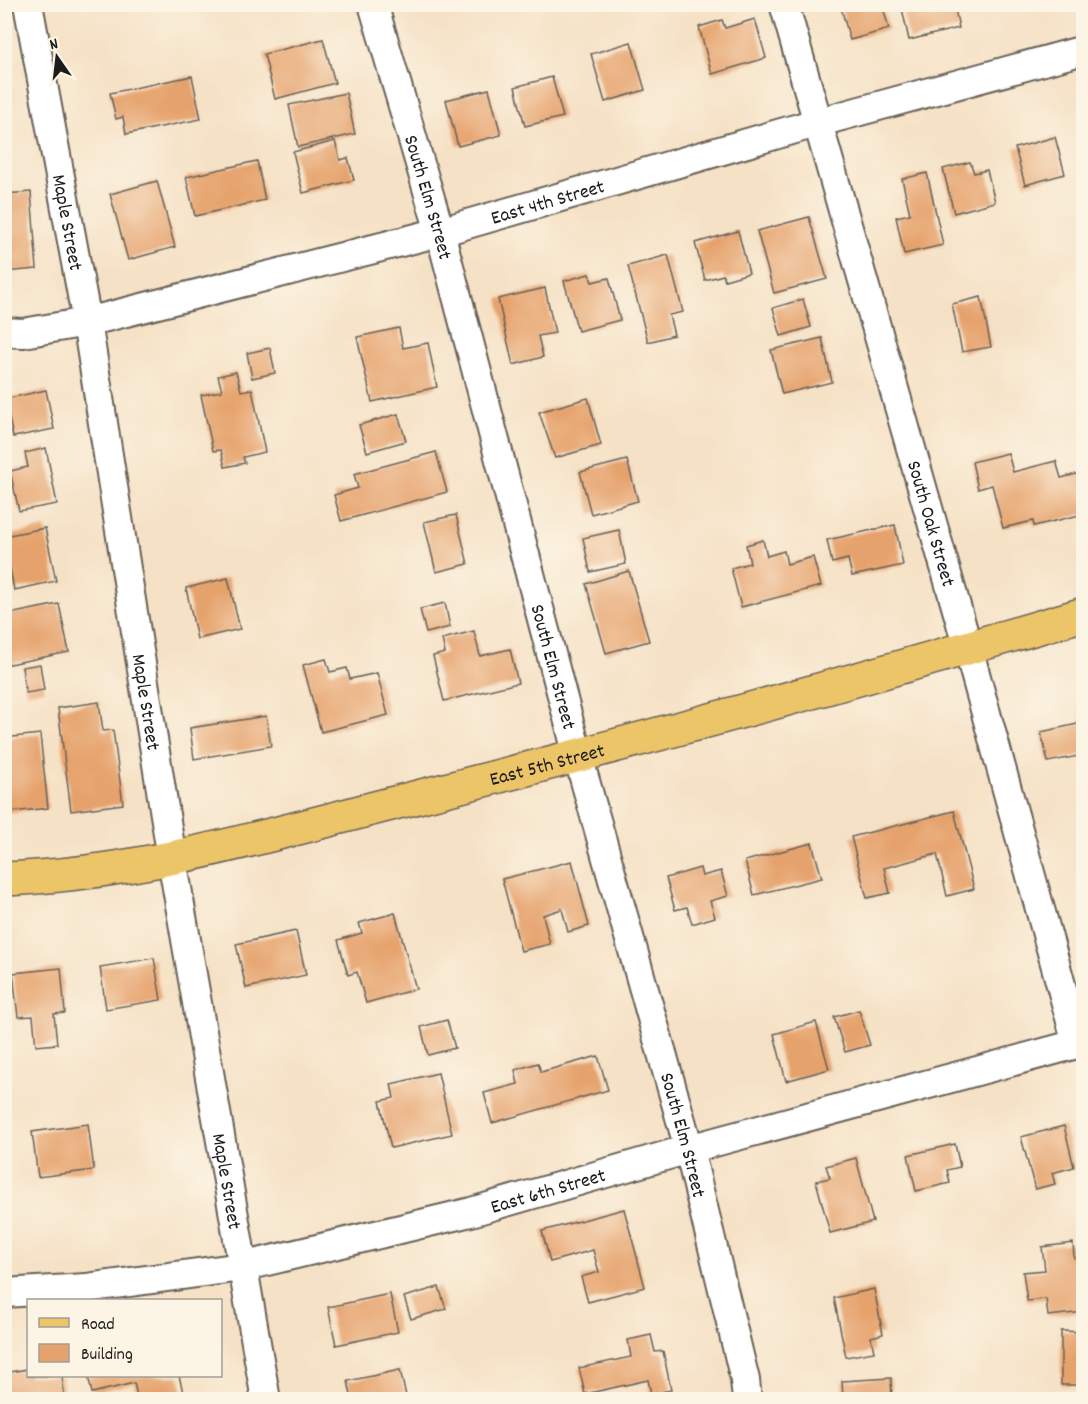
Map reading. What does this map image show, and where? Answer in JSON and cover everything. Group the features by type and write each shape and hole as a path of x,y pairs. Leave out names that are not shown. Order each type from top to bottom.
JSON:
{"main road":[{"name":"East 5th Street","path":"4,879 36,878 172,859 578,756 1083,614"}],"street":[{"name":"Maple Street","path":"28,4 87,322 172,859 266,1400"},
{"name":"South Elm Street","path":"373,4 440,232 578,756 689,1149 745,1380 747,1400"},
{"name":"South Oak Street","path":"784,4 816,123 1080,1042"},
{"name":"East 4th Street","path":"4,333 23,333 87,322 440,232 816,123 1083,50"},
{"name":"East 6th Street","path":"4,1293 86,1288 242,1267 471,1212 689,1149 1080,1042"}],"building":[{"path":"840,4 882,4 889,29 850,40"},
{"path":"901,4 954,4 959,28 909,40"},
{"path":"755,19 766,58 712,74 699,27 722,20 725,28"},
{"path":"323,39 335,83 275,99 264,54"},
{"path":"631,42 645,90 605,102 591,54"},
{"path":"192,76 201,119 126,134 123,117 116,119 110,93"},
{"path":"552,77 563,117 525,126 515,87"},
{"path":"489,89 501,135 458,146 446,100"},
{"path":"346,93 355,134 298,147 289,105"},
{"path":"1055,137 1065,174 1025,185 1015,148"},
{"path":"335,141 340,160 348,158 354,180 303,193 293,152"},
{"path":"257,161 265,200 195,216 186,177"},
{"path":"970,162 974,173 987,170 995,202 954,213 943,169"},
{"path":"927,173 943,245 904,254 896,217 910,214 902,179"},
{"path":"157,181 175,247 128,260 110,194"},
{"path":"31,192 37,269 4,272 4,194"},
{"path":"809,217 827,279 774,293 757,231"},
{"path":"738,231 749,273 725,280 723,275 705,280 695,243"},
{"path":"668,255 683,312 669,315 674,335 648,342 628,266"},
{"path":"589,274 592,282 609,278 620,320 578,331 564,281"},
{"path":"545,288 555,333 538,336 543,357 513,365 498,299"},
{"path":"981,297 991,347 962,352 952,304"},
{"path":"803,299 811,327 781,336 773,308"},
{"path":"399,328 403,348 428,343 437,387 372,402 357,337"},
{"path":"822,338 832,382 782,394 771,350"},
{"path":"270,348 275,373 252,378 247,353"},
{"path":"236,372 241,391 252,389 265,452 243,457 245,463 225,467 221,450 213,451 201,395 222,391 218,376"},
{"path":"46,390 54,429 13,437 5,399"},
{"path":"588,398 601,445 555,458 539,412"},
{"path":"398,414 406,441 367,452 359,425"},
{"path":"46,448 57,504 19,511 10,471 28,467 25,453"},
{"path":"436,452 447,492 341,521 334,495 358,488 354,474"},
{"path":"1008,453 1013,472 1056,461 1061,478 1084,472 1084,514 1034,526 1033,521 1003,528 992,485 978,489 972,462"},
{"path":"627,460 638,501 591,514 580,472"},
{"path":"456,515 468,564 436,572 424,522"},
{"path":"895,525 903,565 852,576 848,559 832,563 827,540"},
{"path":"45,528 56,581 14,590 4,536"},
{"path":"619,530 626,564 590,572 583,538"},
{"path":"763,540 767,556 784,551 787,564 813,557 821,586 741,607 731,568 750,563 746,545"},
{"path":"629,571 649,641 606,653 586,584"},
{"path":"228,578 240,629 197,639 186,588"},
{"path":"445,603 450,627 426,633 420,609"},
{"path":"59,604 69,652 5,665 4,615"},
{"path":"474,631 480,656 510,649 518,683 444,701 433,656 445,653 442,639"},
{"path":"326,659 330,672 347,668 350,679 377,673 388,715 321,732 303,665"},
{"path":"40,664 44,690 26,693 22,667"},
{"path":"99,702 103,731 113,730 123,804 71,811 58,708"},
{"path":"1084,703 1084,755 1048,762 1041,732 1082,723 1078,705"},
{"path":"266,716 271,746 194,759 190,728"},
{"path":"40,734 48,808 4,813 4,738"},
{"path":"954,811 974,889 947,896 937,854 884,868 890,893 867,898 851,837"},
{"path":"812,843 822,878 754,895 745,861"},
{"path":"572,861 589,926 568,932 562,909 543,915 550,944 521,951 502,879"},
{"path":"700,868 702,876 721,871 728,896 710,901 715,917 692,924 687,907 675,910 666,878"},
{"path":"395,913 416,989 366,1003 357,972 348,975 338,940 362,933 359,923"},
{"path":"296,931 306,975 246,988 236,944"},
{"path":"154,958 161,1000 106,1009 100,967"},
{"path":"61,968 65,1013 54,1014 57,1044 36,1046 33,1016 18,1017 13,973"},
{"path":"859,1010 870,1045 845,1052 834,1017"},
{"path":"447,1020 455,1048 428,1055 421,1027"},
{"path":"816,1022 829,1069 786,1081 774,1034"},
{"path":"598,1056 608,1090 492,1123 484,1093 518,1084 515,1070 538,1063 541,1072"},
{"path":"438,1073 452,1134 391,1148 380,1101 394,1098 391,1084"},
{"path":"88,1124 94,1170 38,1177 32,1132"},
{"path":"1064,1126 1074,1167 1052,1173 1055,1184 1035,1189 1021,1137"},
{"path":"955,1144 960,1167 947,1170 950,1183 916,1191 908,1155"},
{"path":"856,1158 873,1222 830,1233 816,1181 830,1178 826,1166"},
{"path":"624,1209 645,1287 588,1302 581,1277 599,1272 593,1250 550,1262 542,1231"},
{"path":"1073,1243 1074,1258 1084,1257 1084,1312 1048,1316 1046,1299 1027,1301 1023,1272 1045,1270 1042,1247"},
{"path":"439,1287 446,1309 411,1319 404,1297"},
{"path":"874,1289 883,1334 871,1337 874,1352 846,1357 834,1298"},
{"path":"390,1294 398,1332 336,1345 328,1307"},
{"path":"1061,1331 1084,1332 1084,1385 1061,1385"},
{"path":"651,1335 655,1352 663,1351 671,1390 651,1394 648,1380 585,1394 579,1368 631,1357 628,1340"},
{"path":"27,1369 27,1377 62,1377 65,1398 4,1400 4,1373"},
{"path":"400,1370 407,1400 352,1400 348,1381"},
{"path":"88,1377 179,1377 185,1400 138,1400 134,1383 92,1393"},
{"path":"891,1378 892,1400 843,1400 842,1381"}]}
